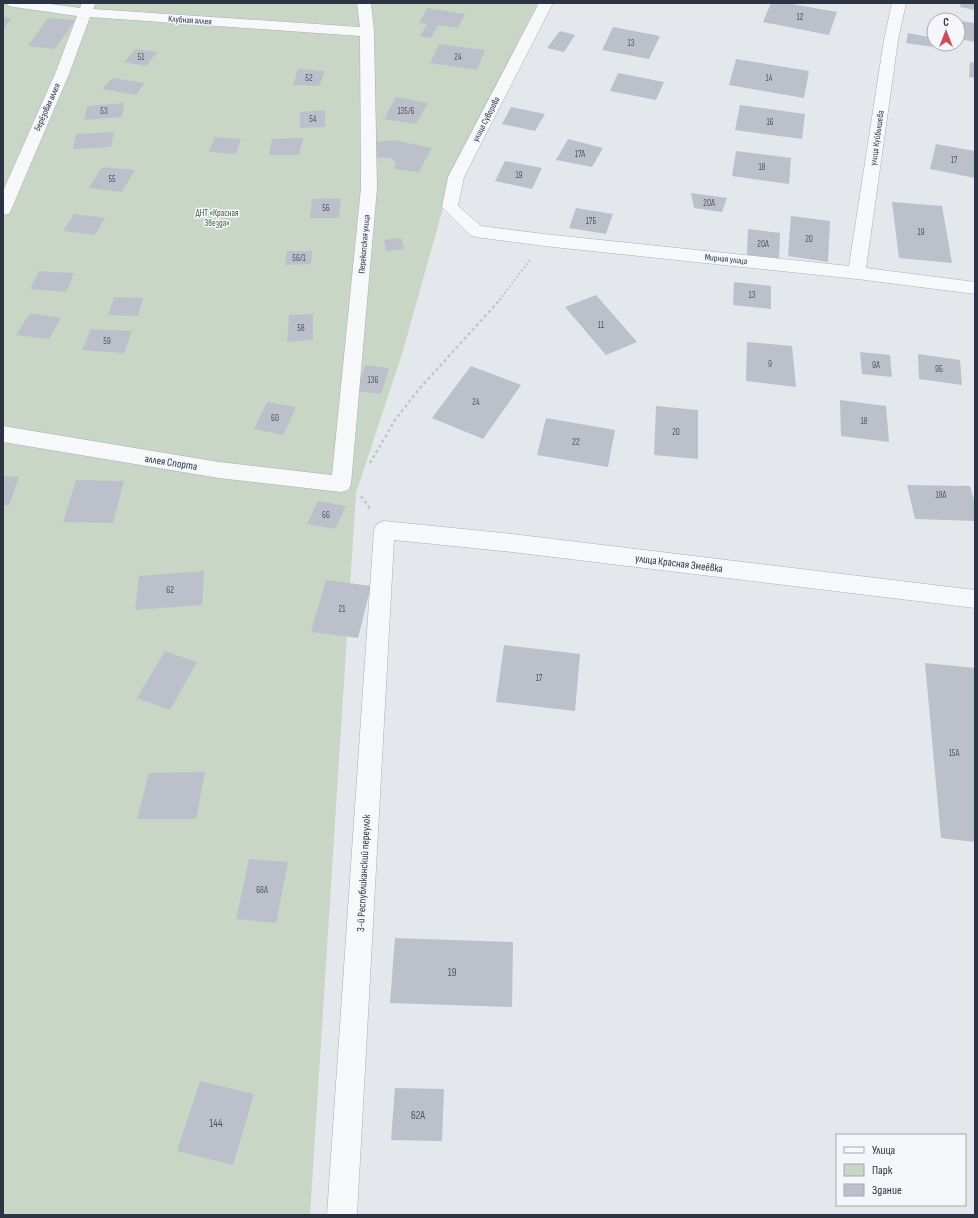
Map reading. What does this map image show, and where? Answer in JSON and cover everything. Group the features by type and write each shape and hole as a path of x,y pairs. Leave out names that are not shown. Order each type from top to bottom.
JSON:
{"street":[{"name":"Клубная аллея","path":"14,3 367,32"},
{"name":"Перекопская улица","path":"341,484 369,188 367,32 364,3"},
{"name":"улица Суворова","path":"476,231 450,207 456,177 546,3"},
{"name":"улица Куйбышева","path":"857,273 891,40 899,3"},
{"name":"Берёзовая аллея","path":"3,210 62,74 87,8"},
{"name":"Мирная улица","path":"476,231 544,240 857,273 975,288"},
{"name":"аллея Спорта","path":"3,434 219,470 341,484"},
{"name":"улица Красная Змеёвка","path":"384,530 520,544 975,599"},
{"name":"3-й Республиканский переулок","path":"342,1215 384,530"}],"path":[{"path":"367,467 394,420 411,398 491,311 544,240"},
{"path":"359,493 384,530"}],"green space":[{"name":"ДНТ «Красная Звезда»","path":"3,3 537,3 452,176 402,354 356,493 310,1215 3,1215"}],"building":[{"path":"771,3 786,3 837,12 829,35 763,22"},
{"path":"961,3 975,3 975,10 960,7"},
{"path":"427,8 465,14 458,28 438,25 431,38 420,36 427,24 419,23"},
{"path":"3,17 12,18 3,29"},
{"path":"48,18 75,20 55,49 28,46"},
{"path":"966,22 975,23 975,42 966,40"},
{"path":"613,27 660,36 649,59 602,50"},
{"path":"560,31 575,35 564,52 547,48"},
{"path":"908,33 926,36 926,46 906,43"},
{"path":"439,44 485,50 477,70 430,63"},
{"path":"136,49 157,52 146,66 124,62"},
{"path":"736,59 809,71 804,98 729,85"},
{"path":"970,62 975,63 975,78 969,77"},
{"path":"298,69 325,71 319,86 293,85"},
{"path":"618,73 664,82 656,100 610,91"},
{"path":"112,78 145,83 136,95 102,89"},
{"path":"396,97 428,103 416,124 384,119"},
{"path":"124,103 122,117 84,120 87,106"},
{"path":"740,105 805,114 802,139 735,130"},
{"path":"511,107 545,114 535,131 502,124"},
{"path":"325,110 325,127 300,128 300,112"},
{"path":"114,132 111,147 73,149 76,134"},
{"path":"215,137 241,139 236,154 209,152"},
{"path":"303,138 299,155 269,155 272,139"},
{"path":"568,139 603,148 592,167 556,160"},
{"path":"394,140 432,148 419,172 394,169 396,163 391,158 372,157 371,143"},
{"path":"936,144 975,151 975,178 930,169"},
{"path":"736,151 791,158 789,184 732,176"},
{"path":"505,161 542,168 532,189 495,181"},
{"path":"102,167 135,170 122,192 89,188"},
{"path":"691,193 727,198 722,212 694,208"},
{"path":"341,198 339,218 310,218 312,199"},
{"path":"892,202 942,206 952,263 899,258"},
{"path":"576,208 613,214 606,234 569,228"},
{"path":"74,214 105,218 95,235 63,231"},
{"path":"791,216 830,221 828,262 788,256"},
{"path":"748,229 780,233 779,259 747,255"},
{"path":"401,238 404,249 386,251 384,240"},
{"path":"287,251 312,251 311,264 285,265"},
{"path":"39,271 74,273 66,292 30,289"},
{"path":"734,282 771,286 771,309 733,305"},
{"path":"596,295 637,342 606,355 565,307"},
{"path":"114,297 143,298 138,316 108,315"},
{"path":"30,313 61,318 49,339 16,335"},
{"path":"313,314 313,340 287,342 289,315"},
{"path":"91,329 132,331 124,353 82,350"},
{"path":"747,342 792,346 796,387 746,381"},
{"path":"860,352 890,355 892,377 862,374"},
{"path":"918,354 960,360 962,385 919,379"},
{"path":"365,365 389,368 381,394 357,391"},
{"path":"471,366 521,385 483,439 432,418"},
{"path":"840,400 886,406 889,442 841,436"},
{"path":"267,402 296,407 283,435 254,429"},
{"path":"656,406 698,410 698,459 654,455"},
{"path":"546,418 615,430 608,467 537,455"},
{"path":"3,476 19,477 9,505 3,505"},
{"path":"76,480 124,481 113,523 63,522"},
{"path":"907,485 970,486 975,504 975,521 915,519"},
{"path":"318,501 346,506 335,529 307,524"},
{"path":"204,571 202,605 135,610 139,576"},
{"path":"326,580 371,586 358,638 311,632"},
{"path":"504,645 580,654 575,711 496,702"},
{"path":"165,651 197,662 170,710 137,698"},
{"path":"925,663 975,668 975,842 941,838"},
{"path":"205,772 196,819 137,819 149,773"},
{"path":"249,859 288,862 276,923 236,919"},
{"path":"395,938 513,942 512,1007 390,1003"},
{"path":"200,1081 254,1094 233,1165 177,1151"},
{"path":"395,1088 444,1089 442,1141 391,1140"}]}
